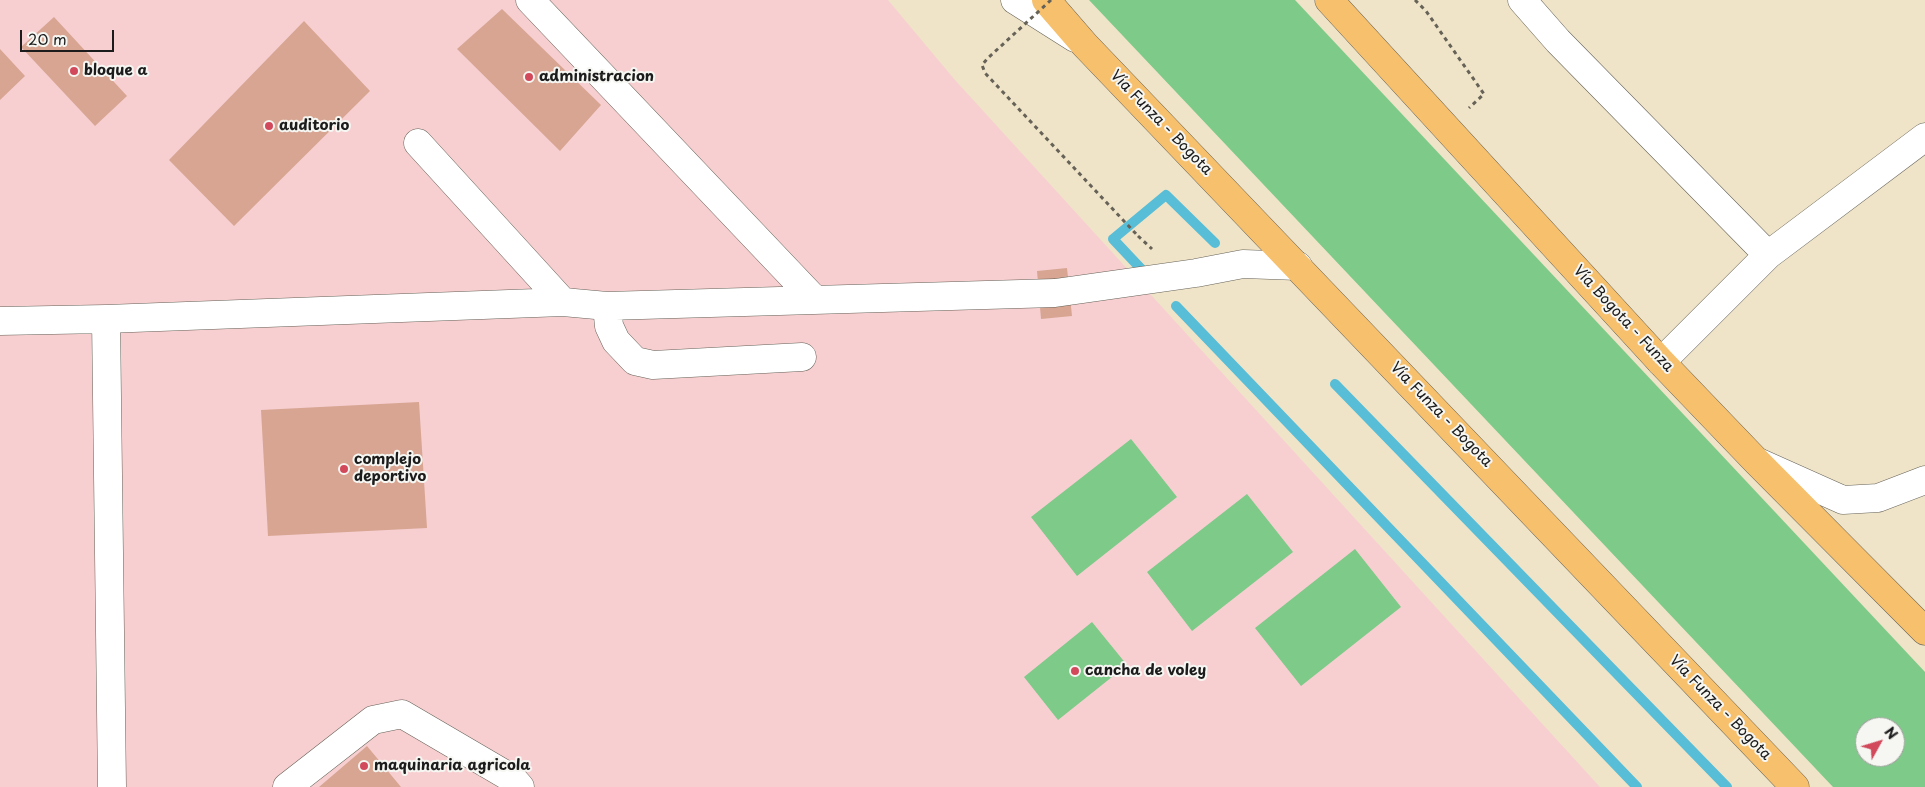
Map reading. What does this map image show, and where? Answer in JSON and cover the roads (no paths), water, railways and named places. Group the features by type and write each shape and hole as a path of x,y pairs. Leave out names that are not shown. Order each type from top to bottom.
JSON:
{"main road":[{"name":"Vía Funza - Bogota","path":"1046,0 1085,45 1795,787"},
{"name":"Vía Bogota - Funza","path":"1329,0 1661,362 1757,462 1925,631"}],"street":[{"path":"530,0 815,300"},
{"name":"Vía Funza - Bogota","path":"1015,0 1085,45"},
{"path":"1522,0 1558,41 1768,255"},
{"path":"1661,362 1768,255 1925,137"},
{"path":"418,142 562,302"},
{"path":"0,320 106,319 562,302 607,306 1055,293 1196,273 1243,264 1298,266"},
{"path":"607,306 609,326 616,341 635,360 652,365 802,358"},
{"path":"106,319 112,787"},
{"path":"1757,462 1843,500 1878,498 1923,485"},
{"path":"287,787 373,720 402,714 513,779 520,787"}],"waterway":[{"path":"1145,273 1113,239 1166,195 1215,243"},
{"path":"1176,306 1637,787"},
{"path":"1335,384 1727,787"}],"place":[{"name":"bloque a","path":"74,71"},
{"name":"administracion","path":"529,77"},
{"name":"auditorio","path":"269,126"},
{"name":"complejo deportivo","path":"344,469"},
{"name":"cancha de voley","path":"1075,671"},
{"name":"maquinaria agricola","path":"364,766"}]}
